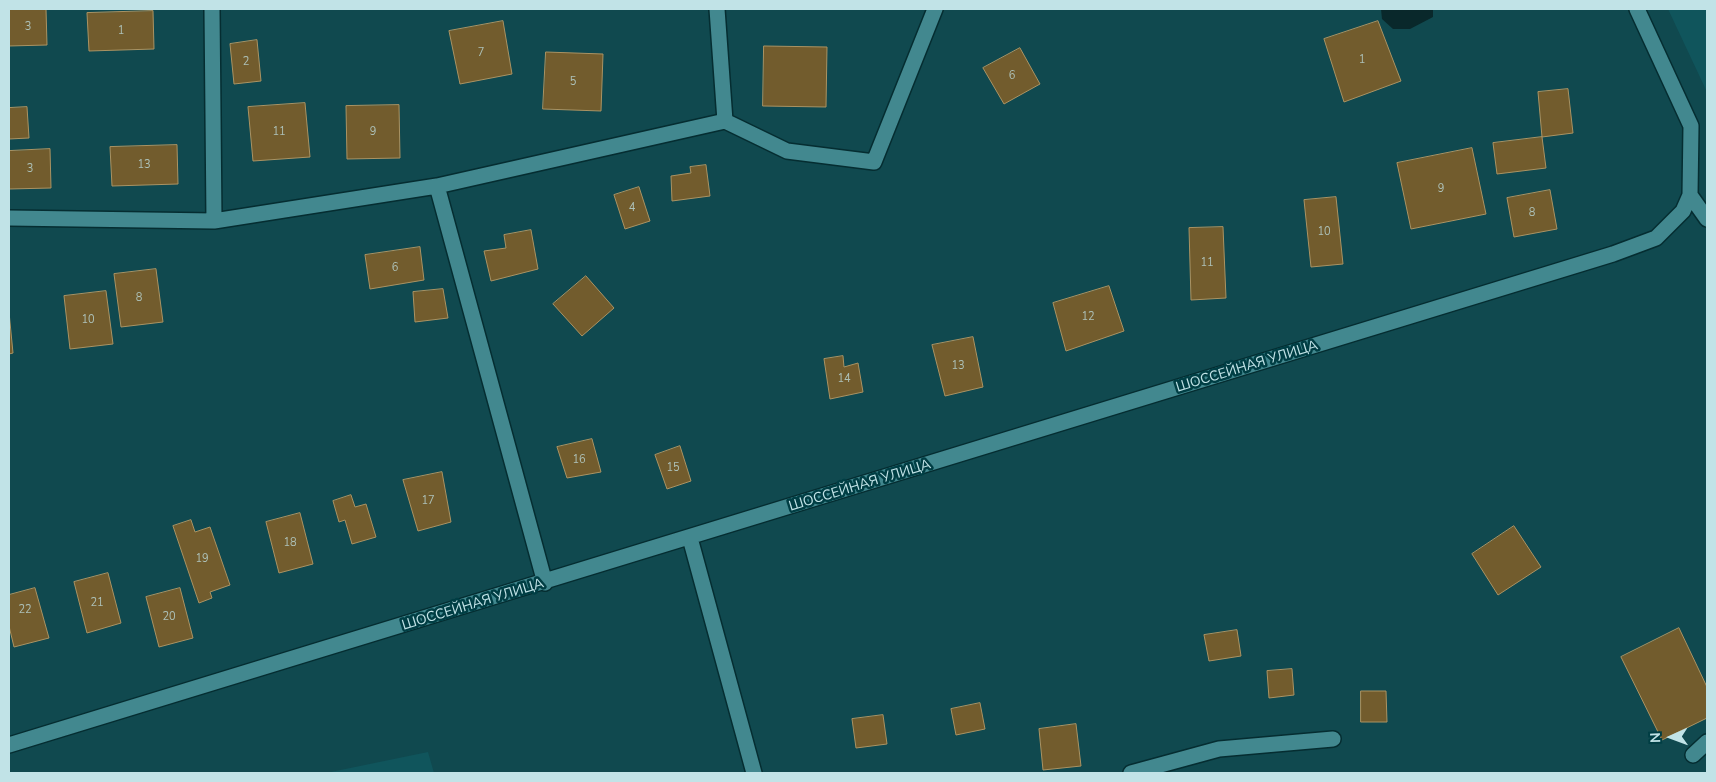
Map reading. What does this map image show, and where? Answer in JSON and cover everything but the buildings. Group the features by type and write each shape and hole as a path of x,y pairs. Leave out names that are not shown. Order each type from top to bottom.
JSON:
{"street":[{"path":"212,9 214,221"},
{"path":"717,9 725,121"},
{"path":"9,218 214,221 437,186 725,121 787,151 874,162 935,9"},
{"path":"1637,9 1691,126 1690,195 1707,219"},
{"path":"437,186 545,583"},
{"name":"ШОССЕЙНАЯ УЛИЦА","path":"9,745 545,583 1613,254 1656,238 1683,212 1690,195"},
{"path":"690,538 754,773"},
{"path":"1131,773 1219,749 1334,739"},
{"path":"1693,756 1707,742"}],"shaded area":[{"path":"1381,9 1433,9 1433,17 1410,29 1393,29 1382,19"},
{"path":"1668,9 1707,9 1707,92"},
{"path":"428,752 434,773 326,773"}]}
